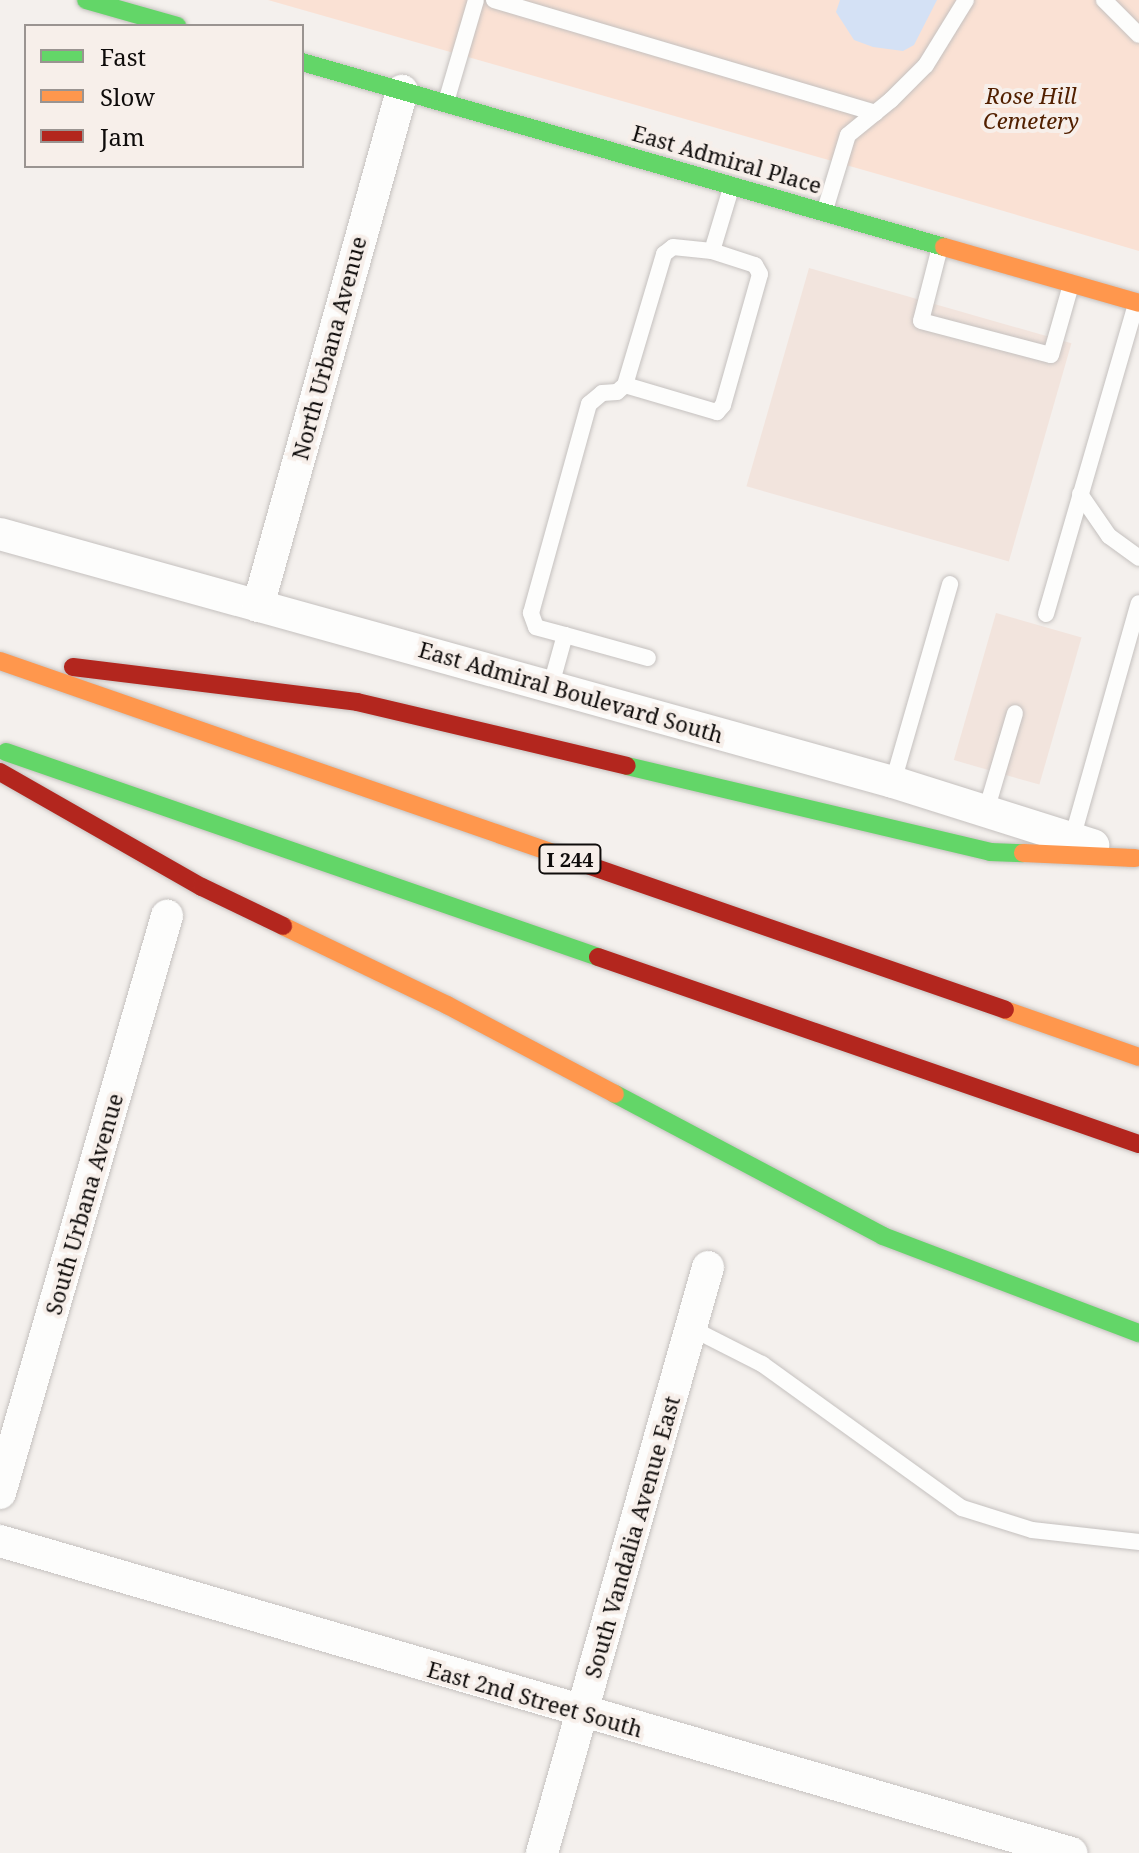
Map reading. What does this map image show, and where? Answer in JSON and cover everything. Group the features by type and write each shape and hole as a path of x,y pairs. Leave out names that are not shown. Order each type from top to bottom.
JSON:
{"main road":[{"path":"86,0 170,24"},
{"name":"East Admiral Place","path":"304,63 1138,303"},
{"path":"0,660 357,702 990,852 1137,858"},
{"name":"I 244","path":"0,660 1139,1057"},
{"path":"0,750 1139,1144"},
{"path":"0,772 202,887 447,1005 883,1236 1139,1333"}],"street":[{"name":"North Urbana Avenue","path":"258,606 402,91"},
{"name":"East Admiral Boulevard South","path":"0,534 893,782 1137,858"},
{"name":"South Urbana Avenue","path":"0,1493 167,916"},
{"name":"South Vandalia Avenue East","path":"542,1853 708,1267"},
{"name":"East 2nd Street South","path":"0,1541 1071,1853"}],"lane":[{"path":"446,103 476,0"},
{"path":"824,211 848,135 926,65 966,0"},
{"path":"1104,0 1139,35"},
{"path":"505,1 876,113"},
{"path":"712,251 732,185"},
{"path":"941,245 921,321 1051,355 1072,283"},
{"path":"625,385 717,412 723,405 760,274 755,265 712,251 673,247 664,254 625,385 617,392 602,393 589,404 531,613 536,627 648,658"},
{"path":"1046,614 1138,303"},
{"path":"1080,494 1109,536 1139,558"},
{"path":"893,782 950,584"},
{"path":"1072,839 1139,603"},
{"path":"551,685 565,635"},
{"path":"986,811 1015,713"},
{"path":"691,1328 762,1364 962,1508 1032,1530 1139,1542"}],"shaded area":[{"path":"809,268 1071,343 1009,561 746,486"},
{"path":"996,613 1082,638 1039,785 954,760"}],"green space":[{"name":"Rose Hill Cemetery","path":"268,0 1139,0 1139,251 881,175"}],"water":[{"path":"840,0 937,0 914,45 903,51 873,47 854,40 836,12"}],"traffic: fast":[{"path":"86,0 170,24"},
{"path":"304,63 944,247"},
{"path":"6,752 598,957"},
{"path":"627,766 990,852 1023,853"},
{"path":"615,1094 883,1236 1139,1333"}],"traffic: slow":[{"path":"944,247 1139,303"},
{"path":"0,661 573,860"},
{"path":"1023,853 1135,858"},
{"path":"283,926 447,1005 615,1094"},
{"path":"1005,1010 1139,1057"}],"traffic: jam":[{"path":"73,667 357,702 627,766"},
{"path":"0,772 202,887 283,926"},
{"path":"573,860 1005,1010"},
{"path":"598,957 1139,1144"}]}
